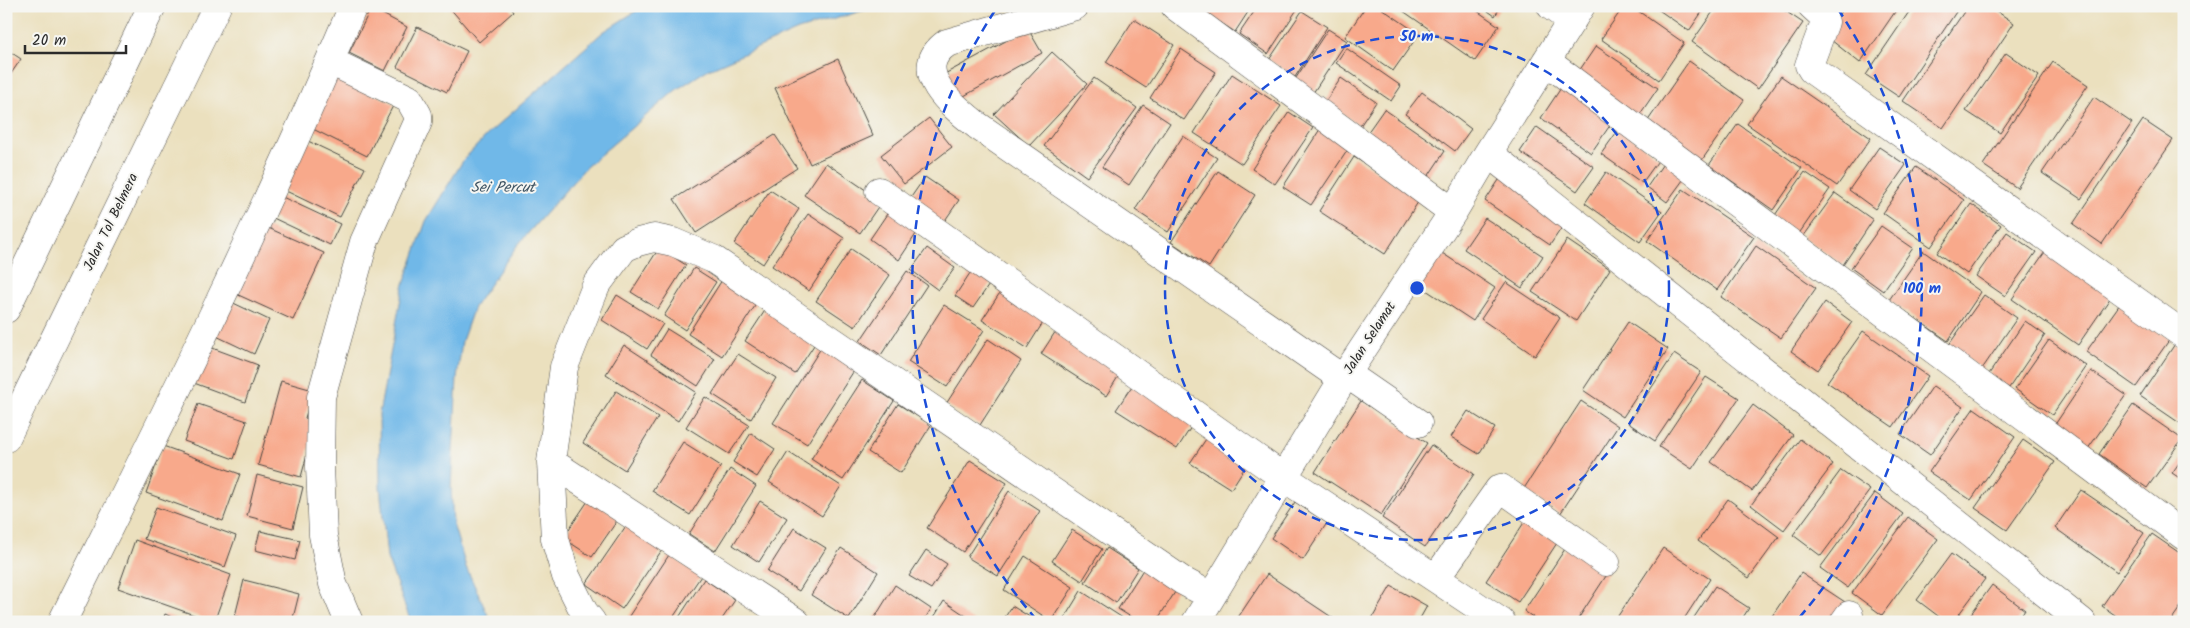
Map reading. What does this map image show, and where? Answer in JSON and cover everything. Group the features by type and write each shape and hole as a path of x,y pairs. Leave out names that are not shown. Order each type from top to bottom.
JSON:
{"main road":[{"path":"6,309 152,6"},
{"name":"Jalan Tol Belmera","path":"6,438 217,6"},
{"path":"62,622 189,366 330,61 353,6"},
{"path":"1075,6 947,43 938,50 932,59 932,74 939,90 953,106 978,126 1345,377 1418,423"},
{"path":"1175,6 1453,212"},
{"path":"1812,6 1823,16 1825,22 1824,29 1810,58 1809,64 1812,70 2184,335"},
{"name":"Jalan Selamat","path":"1196,622 1345,377 1453,212 1546,61 1568,11"},
{"path":"330,61 409,99 418,115 418,122 364,242 321,397 320,467 323,535 332,584 349,622"},
{"path":"1546,61 2184,536"},
{"path":"1488,153 2082,622"},
{"path":"879,191 1283,477 1501,622"},
{"path":"592,622 584,612 566,576 555,539 551,462 564,367 596,286 624,248 654,238 673,242 713,259 1184,581 1211,596"},
{"path":"551,462 796,622"},
{"path":"1436,578 1499,488 1502,488 1606,562"}],"water":[{"name":"Sei Percut","path":"644,6 878,6 798,30 707,70 676,90 586,167 516,247 474,307 462,341 457,378 451,487 453,524 466,567 491,622 411,622 387,558 380,486 379,414 403,287 426,221 464,159 489,133 603,32"}],"building":[{"path":"448,6 509,6 513,12 479,42"},
{"path":"1211,6 1252,6 1235,32 1206,13"},
{"path":"1258,6 1295,6 1298,8 1268,54 1239,34"},
{"path":"1366,6 1378,6 1419,34 1393,71 1345,37"},
{"path":"1396,6 1470,6 1499,26 1475,61"},
{"path":"1481,6 1501,6 1495,16"},
{"path":"1624,6 1631,6 1684,43 1659,80 1601,39"},
{"path":"1653,6 1700,6 1704,9 1689,31"},
{"path":"1717,6 1778,6 1803,23 1758,89 1692,42"},
{"path":"1844,6 1899,6 1860,63 1826,36"},
{"path":"1913,6 1960,6 1899,97 1866,75"},
{"path":"1968,6 1989,6 2014,23 1943,128 1903,101"},
{"path":"371,8 407,27 385,71 349,53"},
{"path":"1302,11 1327,27 1295,77 1269,60"},
{"path":"1134,19 1174,45 1146,88 1106,62"},
{"path":"417,27 467,51 447,92 397,67"},
{"path":"1028,29 1042,53 953,102 939,77"},
{"path":"1328,29 1347,41 1311,96 1292,84"},
{"path":"1596,46 1658,88 1638,117 1577,74"},
{"path":"1346,48 1401,86 1391,101 1336,63"},
{"path":"6,49 21,59 6,81"},
{"path":"1181,49 1216,72 1184,120 1150,98"},
{"path":"1052,52 1087,84 1029,146 994,114"},
{"path":"2006,53 2039,76 2000,133 1966,111"},
{"path":"838,59 873,136 810,164 775,88"},
{"path":"1689,61 1744,100 1702,160 1647,122"},
{"path":"2053,62 2088,85 2017,188 1983,165"},
{"path":"335,74 394,104 367,156 309,127"},
{"path":"1232,74 1281,106 1242,164 1194,133"},
{"path":"1781,76 1871,138 1837,186 1747,124"},
{"path":"1094,78 1137,108 1087,177 1044,146"},
{"path":"1341,78 1376,102 1360,126 1325,102"},
{"path":"1563,85 1613,121 1591,153 1541,118"},
{"path":"1422,92 1471,129 1455,151 1405,114"},
{"path":"2094,97 2132,123 2081,199 2042,173"},
{"path":"1143,105 1170,123 1129,185 1102,167"},
{"path":"1384,109 1445,151 1427,178 1365,136"},
{"path":"1289,112 1313,128 1275,184 1252,169"},
{"path":"929,118 952,147 904,184 881,155"},
{"path":"2143,120 2173,140 2102,244 2073,224"},
{"path":"1738,124 1802,168 1773,210 1709,165"},
{"path":"1322,126 1351,145 1311,205 1283,187"},
{"path":"1537,127 1594,167 1577,191 1520,152"},
{"path":"1619,129 1660,158 1642,183 1601,154"},
{"path":"775,135 797,168 696,233 674,199"},
{"path":"1183,136 1217,158 1168,232 1135,210"},
{"path":"308,141 365,168 340,217 284,190"},
{"path":"1879,147 1906,165 1875,209 1849,190"},
{"path":"1354,157 1420,199 1385,254 1319,211"},
{"path":"1665,161 1686,176 1667,202 1647,187"},
{"path":"826,163 882,201 860,233 804,195"},
{"path":"1916,167 1964,200 1931,247 1883,213"},
{"path":"1218,171 1255,195 1209,267 1171,242"},
{"path":"1606,172 1662,211 1640,242 1585,203"},
{"path":"1805,172 1830,189 1798,235 1773,218"},
{"path":"1503,174 1569,217 1550,245 1485,201"},
{"path":"925,177 959,200 939,229 905,206"},
{"path":"1683,189 1754,237 1717,290 1647,241"},
{"path":"770,190 799,209 763,264 734,244"},
{"path":"1835,193 1873,220 1843,265 1803,237"},
{"path":"276,194 340,224 330,245 267,215"},
{"path":"1971,204 2001,225 1967,274 1937,253"},
{"path":"891,208 920,228 899,260 870,239"},
{"path":"808,214 844,238 809,291 772,266"},
{"path":"1485,218 1543,256 1522,288 1464,249"},
{"path":"264,226 324,253 293,320 234,293"},
{"path":"1881,226 1913,248 1883,291 1851,268"},
{"path":"2007,232 2036,252 2005,296 1976,276"},
{"path":"1567,240 1610,269 1576,321 1532,292"},
{"path":"1756,246 1816,288 1781,338 1721,297"},
{"path":"659,248 686,265 658,309 631,292"},
{"path":"927,248 955,268 938,290 911,270"},
{"path":"851,249 890,275 855,327 816,301"},
{"path":"2047,249 2113,294 2078,345 2012,299"},
{"path":"1923,251 1981,292 1948,341 1889,300"},
{"path":"1442,253 1495,288 1473,321 1420,286"},
{"path":"694,268 716,282 685,330 664,316"},
{"path":"972,270 991,282 973,308 955,296"},
{"path":"907,271 927,285 881,355 860,341"},
{"path":"722,280 757,303 722,356 688,334"},
{"path":"1506,282 1560,318 1535,356 1481,319"},
{"path":"1005,285 1049,313 1027,348 982,320"},
{"path":"617,295 663,324 647,349 602,320"},
{"path":"1984,295 2017,318 1982,369 1948,346"},
{"path":"225,299 269,320 254,354 208,332"},
{"path":"1825,302 1852,322 1818,370 1791,351"},
{"path":"2120,304 2170,339 2136,387 2086,352"},
{"path":"944,305 984,330 947,387 908,362"},
{"path":"768,306 818,339 795,374 745,341"},
{"path":"2025,321 2045,335 2009,388 1989,374"},
{"path":"1628,322 1668,349 1623,417 1583,390"},
{"path":"1061,323 1126,364 1106,396 1041,354"},
{"path":"667,329 715,359 698,386 651,355"},
{"path":"1863,331 1928,376 1893,427 1827,382"},
{"path":"988,339 1021,361 980,425 946,404"},
{"path":"2049,340 2086,366 2052,415 2015,389"},
{"path":"2175,344 2184,350 2184,426 2140,396"},
{"path":"624,345 696,392 678,421 606,374"},
{"path":"207,346 258,365 245,402 194,383"},
{"path":"821,348 855,369 807,444 773,423"},
{"path":"738,354 776,378 751,419 712,394"},
{"path":"1674,354 1701,372 1655,441 1628,423"},
{"path":"2091,371 2126,395 2087,450 2054,426"},
{"path":"1140,374 1200,413 1177,449 1116,410"},
{"path":"1706,377 1739,398 1692,469 1659,447"},
{"path":"862,380 894,401 843,480 811,459"},
{"path":"281,381 313,390 305,418 316,422 301,477 258,465"},
{"path":"1933,386 1963,407 1930,455 1900,434"},
{"path":"616,391 658,417 625,470 583,443"},
{"path":"705,397 749,425 729,454 686,427"},
{"path":"1361,401 1427,443 1381,515 1315,472"},
{"path":"1581,401 1618,426 1560,514 1523,490"},
{"path":"198,404 247,421 234,459 184,441"},
{"path":"898,404 931,425 901,473 868,452"},
{"path":"1753,405 1793,435 1752,491 1711,462"},
{"path":"2133,405 2182,439 2147,488 2099,454"},
{"path":"1974,408 2015,437 1971,500 1929,472"},
{"path":"1468,411 1495,428 1479,454 1451,437"},
{"path":"1214,427 1254,453 1231,489 1190,463"},
{"path":"751,433 775,449 757,477 733,462"},
{"path":"1800,439 1833,464 1784,530 1751,505"},
{"path":"2023,440 2055,462 2007,530 1975,508"},
{"path":"683,442 721,466 690,515 652,491"},
{"path":"1431,445 1474,474 1425,547 1382,518"},
{"path":"163,446 240,474 223,521 146,493"},
{"path":"788,452 841,486 822,516 769,482"},
{"path":"2184,456 2184,481 2172,473"},
{"path":"970,460 1007,483 963,552 927,528"},
{"path":"730,469 756,486 715,551 689,534"},
{"path":"1841,470 1870,490 1821,556 1793,535"},
{"path":"257,475 303,487 293,528 247,516"},
{"path":"2081,490 2144,533 2117,572 2055,528"},
{"path":"1009,491 1040,511 998,576 967,557"},
{"path":"1875,493 1903,514 1848,588 1820,568"},
{"path":"590,498 619,518 592,557 563,538"},
{"path":"1728,499 1779,537 1749,578 1698,541"},
{"path":"760,501 787,518 759,562 733,545"},
{"path":"1295,502 1327,523 1303,560 1271,538"},
{"path":"156,507 236,536 225,567 144,539"},
{"path":"1908,517 1938,539 1882,615 1852,593"},
{"path":"1527,518 1559,540 1518,602 1486,581"},
{"path":"628,523 664,547 622,609 586,584"},
{"path":"794,528 826,548 799,591 767,571"},
{"path":"1072,530 1102,549 1082,581 1052,561"},
{"path":"260,531 300,540 295,560 255,550"},
{"path":"2152,534 2184,556 2184,602 2170,622 2125,622 2102,606"},
{"path":"135,540 231,575 214,622 118,588"},
{"path":"1567,546 1608,573 1576,622 1540,622 1524,611"},
{"path":"841,548 878,572 849,619 811,595"},
{"path":"1107,548 1138,568 1116,603 1085,582"},
{"path":"1663,548 1710,579 1682,622 1614,622"},
{"path":"926,550 947,564 931,589 909,576"},
{"path":"1951,554 1985,579 1953,622 1946,622 1917,600"},
{"path":"669,555 701,576 670,622 625,622"},
{"path":"1025,556 1073,587 1051,621 1004,590"},
{"path":"1144,568 1177,589 1156,622 1139,622 1118,609"},
{"path":"1801,573 1845,602 1831,622 1768,622"},
{"path":"1267,574 1333,618 1330,622 1242,622 1237,619"},
{"path":"704,579 735,600 720,622 676,622"},
{"path":"244,580 299,594 292,622 258,622 235,616"},
{"path":"895,585 931,609 923,622 872,622"},
{"path":"1992,585 2025,610 2017,622 1965,622"},
{"path":"1391,586 1427,606 1418,622 1370,622"},
{"path":"1715,586 1749,608 1740,622 1691,622"},
{"path":"1081,591 1129,622 1062,622"},
{"path":"944,601 975,622 931,622"},
{"path":"1012,606 1038,622 1002,622"},
{"path":"165,614 183,622 162,622"}]}
